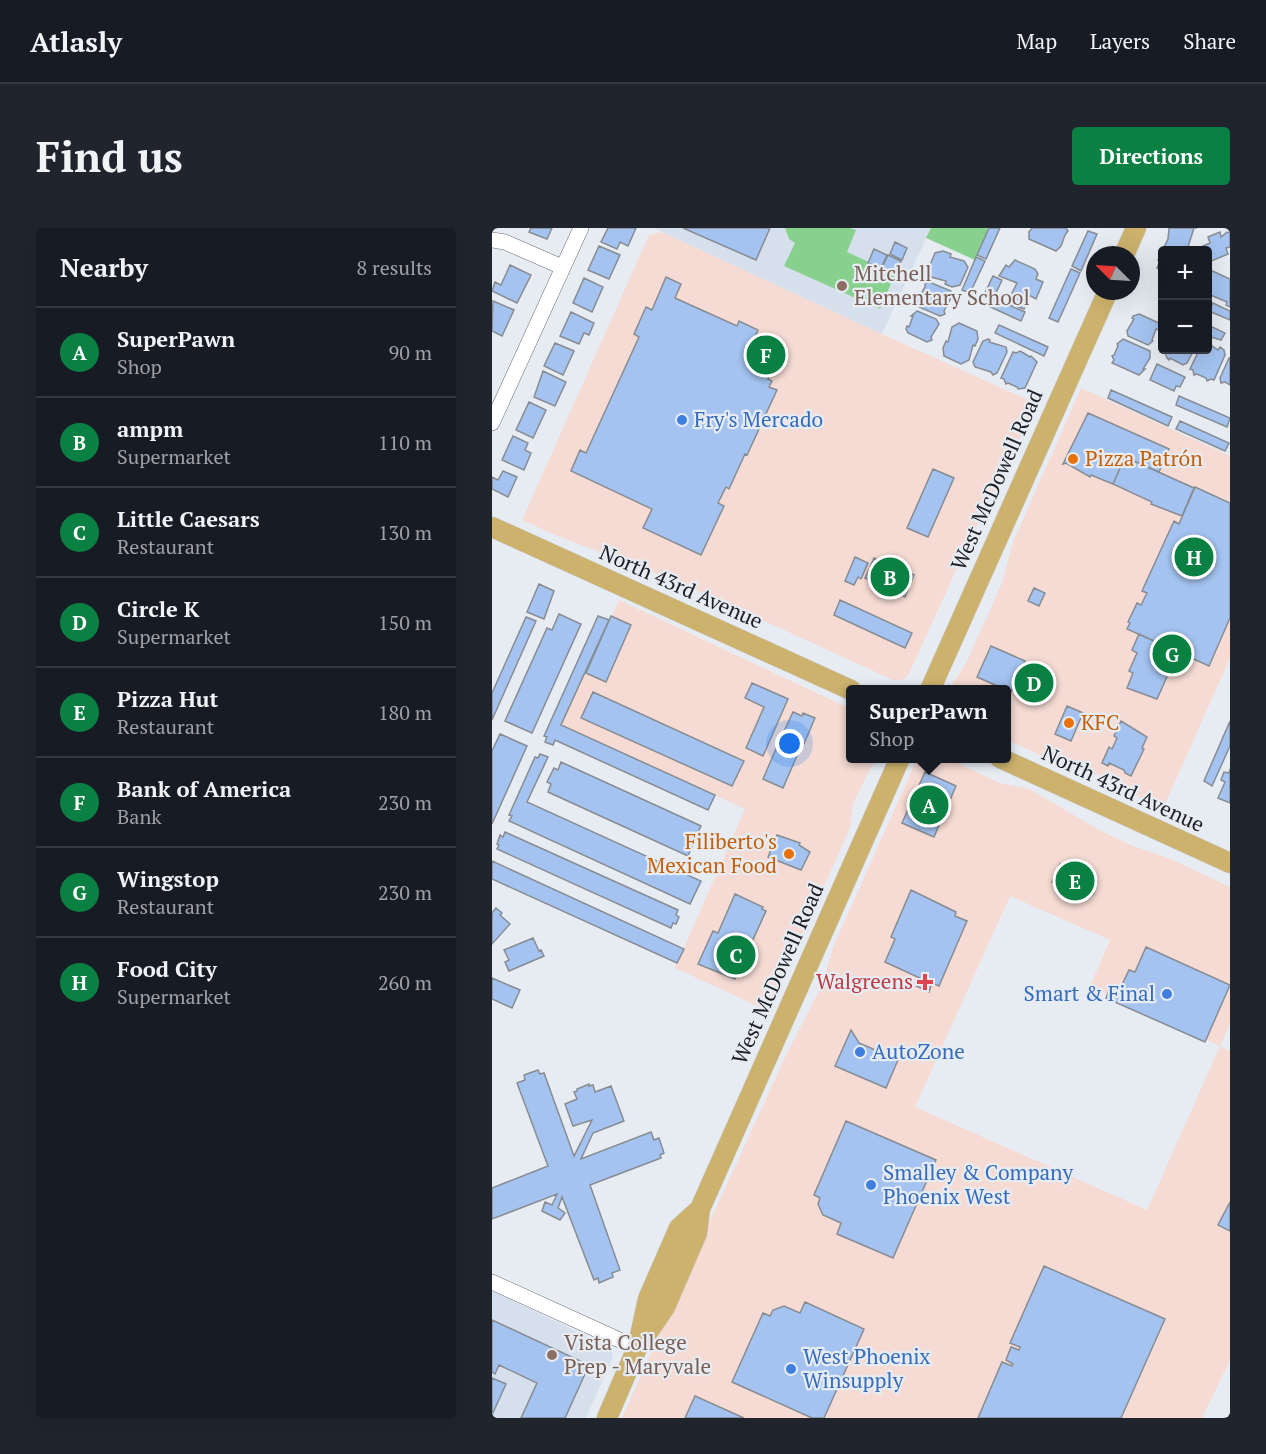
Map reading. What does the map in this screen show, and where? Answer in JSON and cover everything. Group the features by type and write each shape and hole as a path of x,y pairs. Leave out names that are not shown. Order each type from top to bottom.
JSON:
{"main road":[{"path":"1128,246 1136,228"},
{"name":"West McDowell Road","path":"932,685 1104,300"},
{"name":"North 43rd Avenue","path":"492,527 846,688"},
{"name":"West McDowell Road","path":"607,1418 637,1348 648,1299 679,1228 700,1209 898,763"},
{"name":"North 43rd Avenue","path":"1009,763 1229,864"}],"street":[{"path":"493,418 581,228"},
{"path":"492,240 505,242 562,267"},
{"path":"492,1282 637,1348"}],"shaded area":[{"name":"Mitchell Elementary School","path":"654,228 931,228 882,334"},
{"path":"662,232 1037,404 965,550 909,674 902,680 893,680 683,584 522,520 649,235"},
{"path":"1081,388 1230,456 1230,658 1162,811 1117,783 1096,774 1060,764 1011,742 1011,685 952,685 966,663 1002,583 1013,542"},
{"path":"619,600 846,707 846,763 874,763 853,804 850,828 768,1011 675,968 745,809 561,725"},
{"path":"915,763 960,763 1000,783 1029,789 1103,832 1133,846 1171,859 1230,887 1230,1024 1220,1046 1230,1051 1230,1360 1202,1418 622,1418 787,1053 822,985 834,945","holes":["1010,896 1110,940 1090,986 1220,1046 1147,1210 915,1107"]},
{"name":"Vista College Prep - Maryvale","path":"492,1290 606,1346 613,1353 586,1418 492,1418"}],"green space":[{"path":"785,228 850,228 856,230 847,252 895,274 880,309 784,266 795,243 789,239"},
{"path":"931,228 989,229 975,260 926,238"}],"building":[{"path":"531,228 552,228 547,239 529,232"},
{"path":"608,228 636,228 628,246 620,242 617,249 601,242"},
{"path":"683,228 770,228 756,260"},
{"path":"989,228 1000,228 986,259 977,255"},
{"path":"1032,228 1066,228 1068,231 1056,251 1029,239 1029,232"},
{"path":"1169,228 1194,228 1188,246 1165,246"},
{"path":"1088,231 1097,234 1092,246 1086,246 1086,259 1081,271 1072,266"},
{"path":"1220,232 1221,237 1227,232 1230,233 1230,247 1226,248 1228,254 1212,261 1212,246 1203,246 1210,243 1208,237"},
{"path":"895,242 907,248 902,260 890,254"},
{"path":"599,246 620,255 609,279 588,270"},
{"path":"874,249 887,255 881,268 868,263"},
{"path":"943,251 951,254 950,257 964,261 968,267 960,285 952,287 945,284 946,281 931,277 928,270 935,253"},
{"path":"888,255 901,261 895,274 882,268"},
{"path":"976,257 985,261 970,293 962,290"},
{"path":"1015,260 1035,269 1038,274 1036,279 1043,282 1036,299 1025,293 1029,297 1024,309 1007,303 1017,283 999,276 1006,265 1009,267"},
{"path":"510,265 531,275 517,303 492,291 495,282 501,285"},
{"path":"1071,269 1080,273 1058,322 1049,318"},
{"path":"1212,271 1230,279 1230,307 1226,305 1227,302 1212,296"},
{"path":"993,276 1002,280 994,297 985,293"},
{"name":"Fry's Mercado","path":"666,277 681,284 675,298 737,326 739,321 758,330 756,334 783,346 768,379 772,381 769,387 777,390 747,455 745,454 729,489 726,487 718,503 724,506 701,555 643,528 652,509 571,471 580,450 586,453 639,337 634,334 646,307 652,310"},
{"path":"584,278 603,287 592,312 573,303"},
{"path":"929,282 951,291 952,296 944,311 945,314 940,316 919,307 917,301 925,284"},
{"path":"992,298 1025,312 1021,321 988,306"},
{"path":"493,301 514,310 502,336 492,331"},
{"path":"1213,303 1230,311 1230,320 1212,312"},
{"path":"917,311 936,319 939,324 931,337 932,340 927,342 908,333 906,329 907,326 909,327 913,316 911,316"},
{"path":"571,312 594,323 589,335 584,333 579,344 560,336"},
{"path":"1139,314 1158,323 1158,330 1156,329 1153,341 1148,345 1128,336 1127,331 1134,319 1133,316"},
{"path":"959,323 977,331 978,339 975,346 973,345 969,360 961,364 944,356 943,348 946,341 948,342 952,327"},
{"path":"999,325 1048,347 1044,356 995,333"},
{"path":"1212,327 1225,333 1221,340 1212,337"},
{"path":"988,339 989,342 1006,347 1007,352 997,373 993,375 991,372 975,367 973,362 983,341"},
{"path":"1123,339 1150,351 1150,358 1143,369 1145,369 1139,375 1112,363 1117,344"},
{"path":"555,343 574,351 563,375 544,366"},
{"path":"1212,346 1218,350 1220,347 1224,350 1225,355 1214,380 1207,381 1206,378 1194,375 1193,370 1190,369 1197,354 1212,354"},
{"path":"1020,351 1037,362 1025,388 1018,389 1006,384 1001,378 1013,352"},
{"path":"1165,354 1192,354 1187,363 1183,365 1167,358"},
{"path":"1229,358 1230,385 1225,382 1221,383 1220,378"},
{"path":"1157,364 1185,377 1180,387 1176,386 1174,391 1150,380"},
{"path":"543,371 566,382 555,406 534,397"},
{"path":"1111,390 1172,417 1168,426 1108,398"},
{"path":"1179,396 1230,418 1227,427 1176,405"},
{"path":"529,402 546,410 533,438 516,430"},
{"path":"1088,413 1169,449 1159,472 1125,457 1113,484 1091,475 1090,477 1066,463 1063,464"},
{"path":"1180,421 1229,443 1225,451 1176,429"},
{"path":"513,436 528,443 525,450 531,453 524,470 502,460"},
{"path":"1125,457 1194,488 1182,516 1151,504 1152,502 1113,484"},
{"path":"933,469 954,478 928,537 907,528"},
{"path":"503,471 517,477 508,497 492,489 492,477 498,480"},
{"path":"1195,487 1230,503 1230,618 1209,666 1127,629 1137,603 1141,605 1147,593 1142,591 1174,521 1179,524"},
{"path":"855,557 868,563 861,579 858,577 854,585 845,581"},
{"path":"874,558 914,575 905,597 865,578"},
{"path":"539,584 554,591 544,619 527,612"},
{"path":"1034,588 1045,593 1039,606 1028,601"},
{"path":"840,600 912,633 905,648 834,615"},
{"path":"559,614 581,624 532,733 505,721 547,628 552,630"},
{"path":"598,616 609,620 561,725 715,795 708,810 555,740 553,745 545,742 547,737 544,736"},
{"path":"611,616 631,625 606,682 586,673"},
{"path":"526,617 536,621 492,720 492,693"},
{"path":"1139,634 1178,652 1157,699 1127,688 1133,673 1129,671 1137,653 1132,650"},
{"path":"991,646 1025,661 1023,666 1025,667 1015,689 1013,688 1011,692 1011,685 995,685 977,677"},
{"path":"1026,665 1052,677 1042,702 1015,690"},
{"path":"752,683 788,699 763,756 746,748 764,707 745,698"},
{"path":"593,692 744,761 732,786 581,718"},
{"name":"KFC","path":"1067,706 1083,713 1071,741 1055,734"},
{"path":"793,712 815,718 803,746 800,745 798,748 780,740"},
{"path":"1121,721 1147,737 1131,776 1109,763 1108,766 1102,763 1109,747 1112,749 1117,738 1114,736"},
{"path":"1230,721 1230,746 1212,786 1204,781"},
{"path":"500,734 527,746 492,824 492,751"},
{"path":"779,742 799,751 783,788 763,779"},
{"path":"540,754 548,757 527,802 701,881 690,904 509,821 512,816 509,815 535,757 538,758"},
{"path":"561,762 701,826 688,856 548,792 551,784 547,782 554,768 558,770"},
{"path":"1230,769 1230,803 1218,798 1225,782 1221,780 1224,772 1229,773"},
{"path":"925,772 956,786 934,837 902,823"},
{"path":"505,832 678,910 676,915 679,917 676,924 673,923 671,928 497,849 500,835 503,837"},
{"name":"Filiberto's Mexican Food","path":"777,835 800,843 799,845 810,852 801,870 768,857"},
{"path":"492,861 684,949 677,963 492,879"},
{"path":"1060,864 1075,871 1084,872 1097,881 1094,893 1089,898 1052,882"},
{"name":"Walgreens","path":"911,890 956,912 955,916 967,921 939,986 932,983 929,992 916,986 920,978 885,962 895,939 891,937"},
{"path":"735,894 763,907 762,909 766,911 735,979 698,964 713,931 718,933"},
{"path":"496,908 510,924 492,944 492,913"},
{"path":"533,938 544,956 509,971 505,962 509,960 504,950"},
{"name":"Smart & Final","path":"1146,947 1230,985 1205,1042 1106,998 1110,987 1119,991 1129,970 1135,972"},
{"path":"492,978 520,990 512,1008 492,999"},
{"name":"AutoZone","path":"851,1030 859,1043 898,1060 886,1088 835,1066"},
{"path":"538,1070 540,1074 544,1073 574,1156 592,1120 573,1126 565,1104 577,1099 574,1092 577,1089 589,1084 589,1086 593,1085 595,1092 611,1086 624,1121 593,1133 581,1159 651,1132 654,1140 659,1138 664,1153 660,1155 661,1158 590,1185 620,1270 612,1273 613,1277 599,1283 598,1278 594,1280 562,1197 558,1208 565,1213 560,1220 542,1211 545,1202 552,1205 557,1194 492,1219 492,1188 548,1166 517,1083 525,1080 524,1075"},
{"name":"Smalley & Company Phoenix West","path":"846,1121 936,1160 893,1258 837,1234 841,1223 823,1215 818,1204 820,1198 814,1195"},
{"path":"1230,1202 1230,1231 1218,1225"},
{"path":"1044,1266 1165,1319 1121,1418 978,1418 1002,1362 1012,1366 1013,1364 1006,1360 1011,1347 1019,1350 1020,1347 1010,1343"},
{"name":"West Phoenix Winsupply","path":"805,1302 864,1329 824,1418 812,1418 732,1382 763,1313 770,1316 773,1310 784,1306 800,1313"},
{"path":"492,1320 589,1365 565,1418 521,1418 537,1383 499,1365 495,1374 492,1372"},
{"path":"492,1378 506,1384 492,1415"},
{"path":"695,1396 744,1418 685,1418"}],"place":[{"name":"Mitchell Elementary School","path":"842,286"},
{"name":"Bank of America","path":"766,355"},
{"name":"Fry's Mercado","path":"682,420"},
{"name":"Pizza Patrón","path":"1073,459"},
{"name":"Food City","path":"1194,557"},
{"name":"ampm","path":"890,577"},
{"name":"Wingstop","path":"1172,654"},
{"name":"Circle K","path":"1034,683"},
{"name":"KFC","path":"1069,723"},
{"name":"SuperPawn","path":"929,805"},
{"name":"Filiberto's Mexican Food","path":"789,854"},
{"name":"Pizza Hut","path":"1075,881"},
{"name":"Little Caesars","path":"736,955"},
{"name":"Walgreens","path":"925,982"},
{"name":"Smart & Final","path":"1167,994"},
{"name":"AutoZone","path":"860,1052"},
{"name":"Smalley & Company Phoenix West","path":"871,1185"},
{"name":"Vista College Prep - Maryvale","path":"552,1355"},
{"name":"West Phoenix Winsupply","path":"791,1369"}]}
